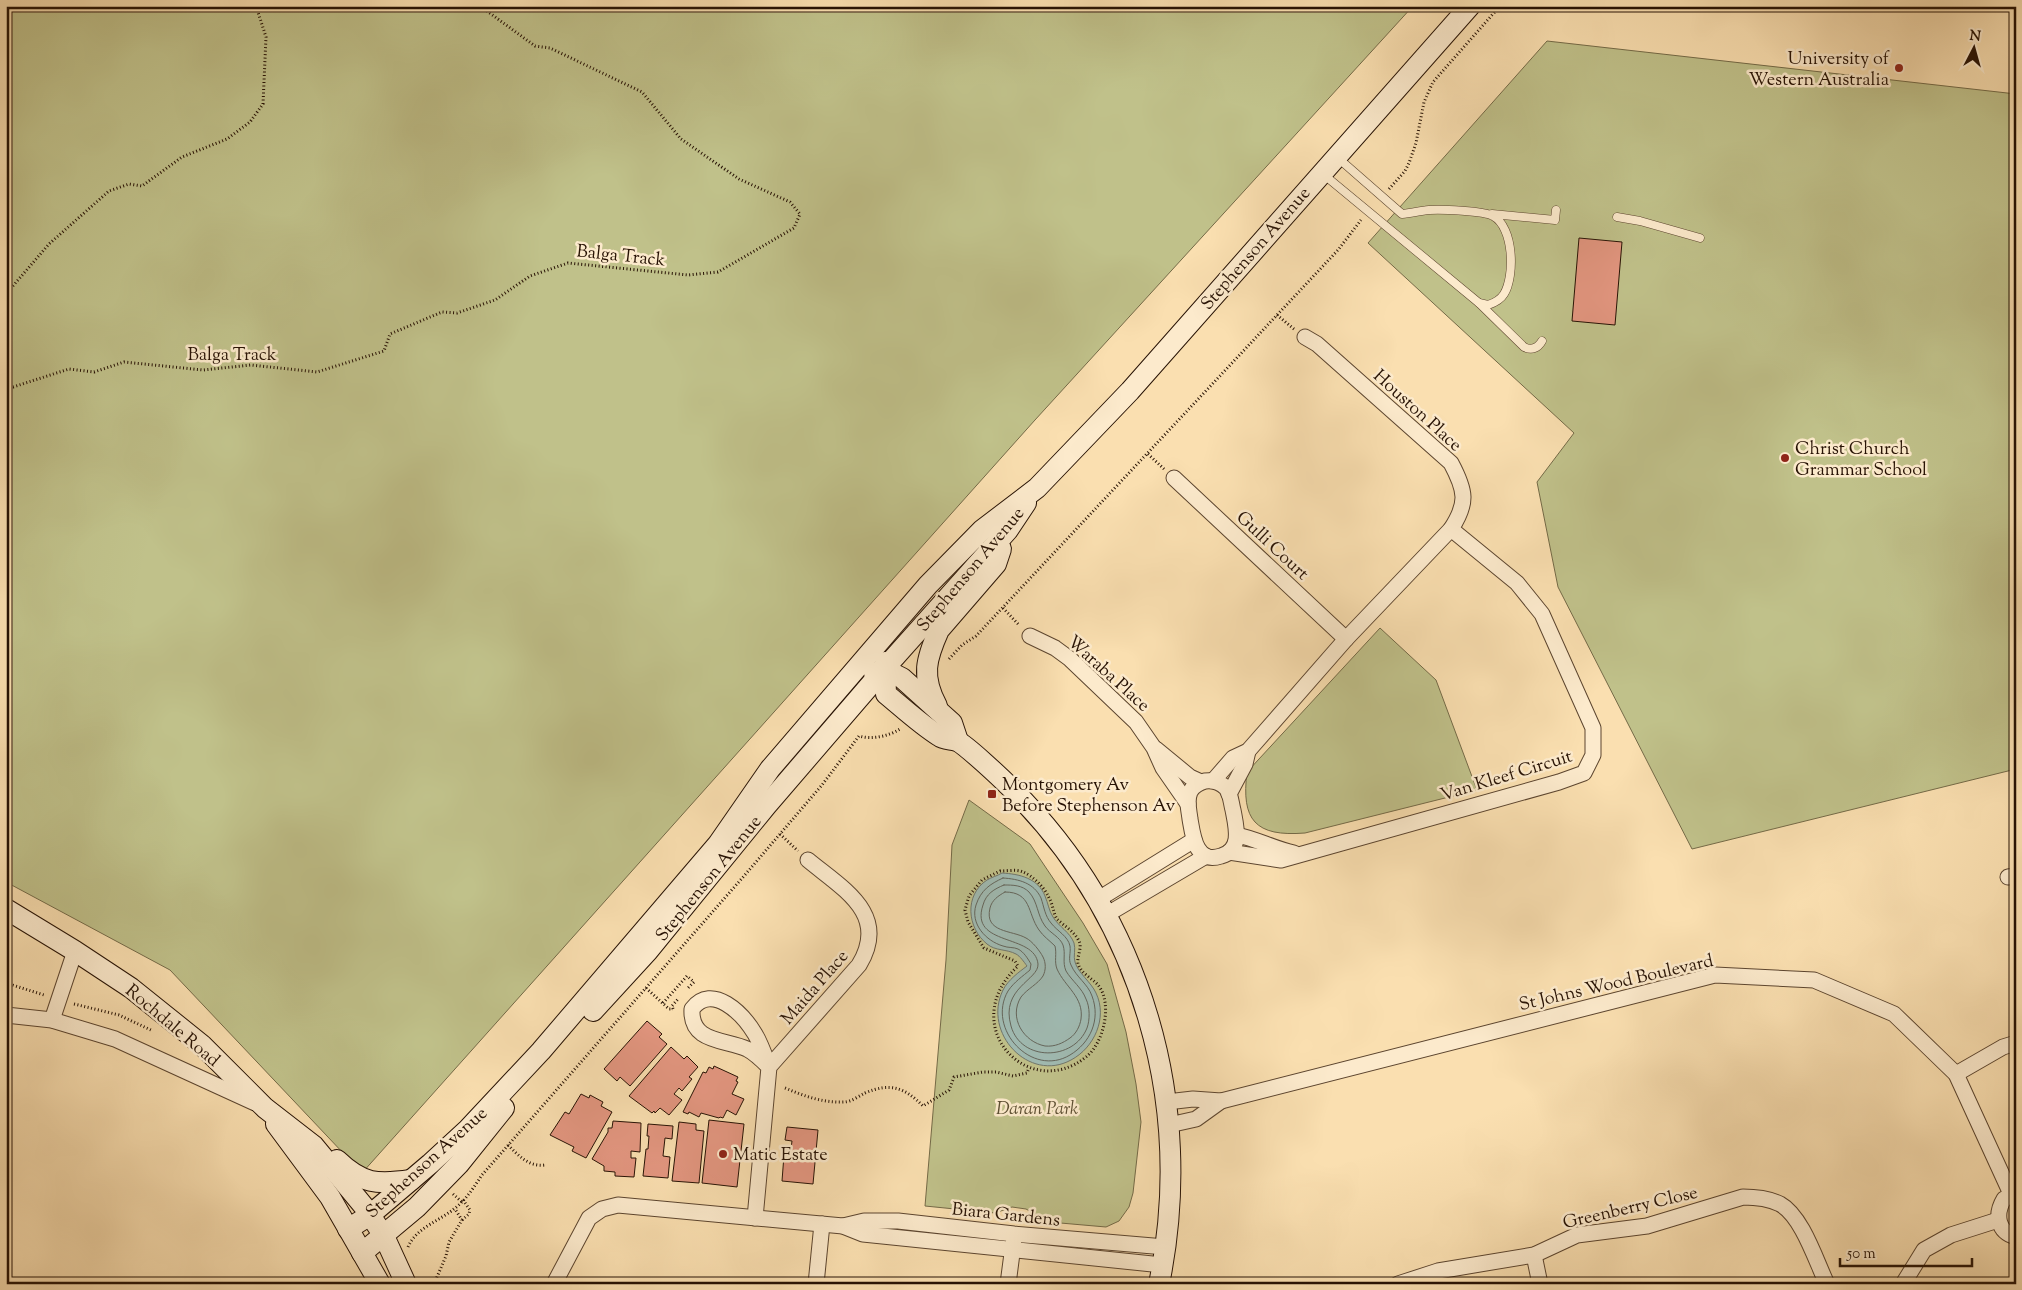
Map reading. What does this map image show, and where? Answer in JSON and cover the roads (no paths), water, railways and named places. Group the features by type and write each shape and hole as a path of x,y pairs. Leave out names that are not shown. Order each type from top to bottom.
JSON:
{"main road":[{"name":"Stephenson Avenue","path":"348,1228 370,1216 468,1129 541,1051 718,844 770,769 928,585 982,530 1037,488 1130,391 1470,6"},
{"name":"Stephenson Avenue","path":"362,1253 417,1207 459,1164 496,1117 648,951 767,804 1008,530 1037,488"},
{"path":"940,712 930,692 926,678 926,666 933,642 939,630 996,564 1008,530"},
{"path":"890,628 884,669 886,694 941,738 958,741"},
{"path":"770,769 850,683 884,669 902,678 952,723 958,741 1010,788 1046,826 1075,865 1102,908 1126,956 1148,1016 1158,1052 1167,1102 1171,1160 1170,1207 1162,1265"},
{"name":"Rochdale Road","path":"6,908 131,988 202,1045 265,1108 314,1146 384,1236 406,1284"},
{"name":"Rochdale Road","path":"265,1108 330,1197 380,1284"},
{"path":"314,1146 329,1153 353,1173 371,1181 387,1184 412,1180"}],"street":[{"name":"Houston Place","path":"1305,337 1317,344 1451,464 1462,482 1464,499 1460,515 1451,529"},
{"name":"Gulli Court","path":"1174,478 1346,639"},
{"path":"1206,856 1196,848 1188,804 1190,793 1207,782 1233,758 1248,751 1346,639 1451,529"},
{"name":"Van Kleef Circuit","path":"1229,852 1242,856 1281,860 1559,782 1584,773 1592,755 1593,728 1542,614 1517,583 1451,529"},
{"name":"Waraba Place","path":"1030,636 1054,648 1106,691 1136,722 1154,748 1163,768 1188,804"},
{"name":"Waraba Place","path":"1154,748 1190,777 1207,782"},
{"path":"1229,794 1245,764 1248,751"},
{"path":"1102,908 1206,856 1220,857 1229,852 1235,845 1237,835 1229,794 1222,784 1207,782"},
{"path":"1237,835 1252,838 1280,850 1298,854"},
{"path":"1102,908 1194,840"},
{"name":"Maida Place","path":"770,1066 859,965 864,958 868,942 868,925 863,910 851,896 803,855"},
{"path":"52,1020 75,951"},
{"name":"St Johns Wood Boulevard","path":"1167,1102 1193,1099 1221,1101 1715,975 1814,980 1894,1014 1956,1074 2014,1193 2004,1199 1999,1207 1998,1220"},
{"path":"755,1218 770,1066 756,1036 739,1013 721,1001 712,998 696,1002 692,1009 691,1017 697,1029 712,1039 747,1050 770,1066"},
{"name":"Rochdale Road","path":"6,1015 52,1020 115,1039 265,1108"},
{"path":"1956,1074 2003,1047 2016,1043"},
{"name":"St Johns Wood Boulevard","path":"1169,1125 1196,1119 1221,1101"},
{"name":"Greenberry Close","path":"1398,1284 1438,1271 1534,1256 1577,1235 1647,1226 1743,1197 1769,1199 1782,1205 1793,1214 1826,1284"},
{"name":"Biara Gardens","path":"554,1284 585,1224 592,1215 602,1208 613,1205 842,1226 864,1220 898,1221 1013,1242 1162,1265"},
{"path":"1903,1284 1924,1250 1951,1235 1998,1220 2006,1233 2016,1237"},
{"path":"816,1284 822,1224"},
{"path":"1008,1284 1013,1242"},
{"path":"1534,1256 1540,1284"}],"lane":[{"path":"1336,157 1402,214 1430,210 1555,220 1556,210"},
{"path":"1321,173 1479,303 1524,347 1533,349 1542,341"},
{"path":"1479,303 1488,305 1501,298 1505,293 1510,263 1510,248 1506,232 1500,221 1486,213"},
{"path":"1617,217 1640,221 1700,238"}],"water":[{"path":"1002,873 1015,874 1027,878 1042,890 1053,917 1075,945 1074,960 1077,966 1096,993 1100,1012 1097,1031 1086,1048 1071,1060 1055,1065 1040,1065 1025,1059 1013,1050 1004,1037 999,1022 998,1006 1003,990 1027,966 1016,954 987,944 975,929 971,912 974,894 980,886 987,880"}],"place":[{"name":"University of Western Australia","path":"1899,68"},
{"name":"Christ Church Grammar School","path":"1785,458"},
{"name":"Montgomery Av Before Stephenson Av","path":"992,794"},
{"name":"Matic Estate","path":"723,1154"}],"park label":[{"name":"Daran Park","path":"1037,1108"}]}
